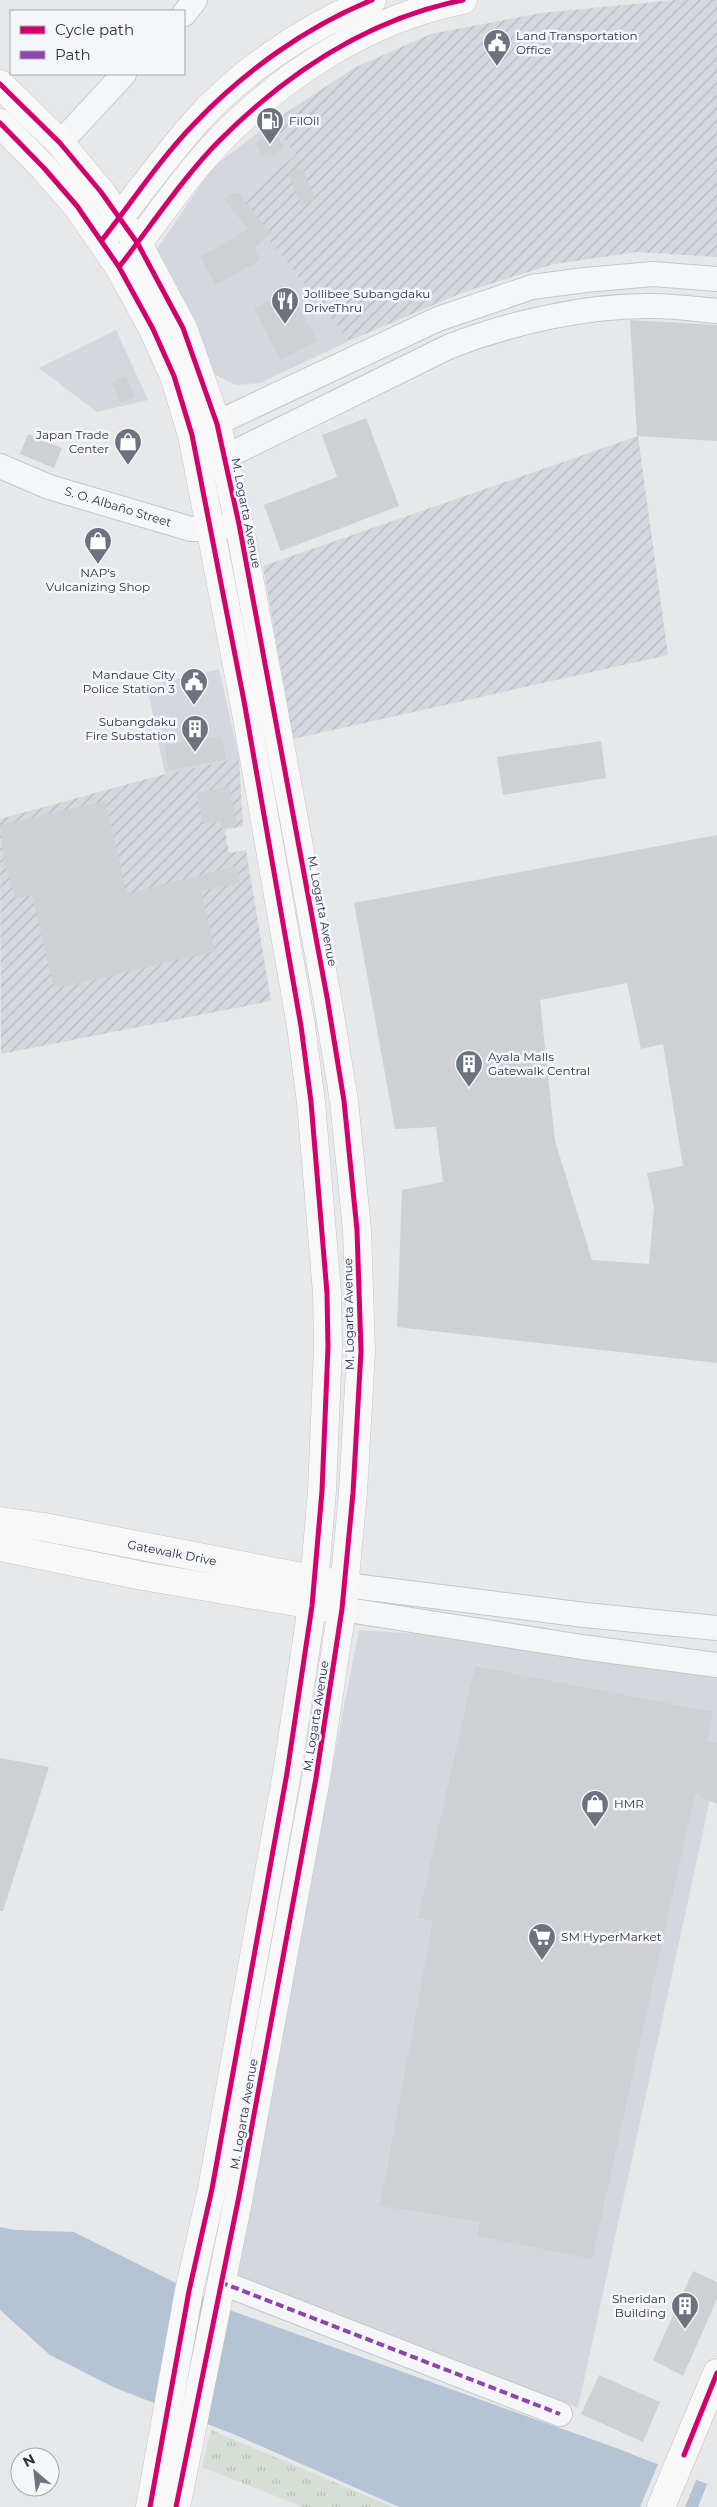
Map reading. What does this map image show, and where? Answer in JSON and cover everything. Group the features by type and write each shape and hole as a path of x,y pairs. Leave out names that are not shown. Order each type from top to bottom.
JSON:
{"main road":[{"path":"102,240 194,124 237,83 287,46 348,10 372,0"},
{"path":"119,267 219,141 260,103 306,68 362,34 402,18 463,0"},
{"name":"M. Logarta Avenue","path":"0,84 60,143 120,217 138,244 183,328 217,424 239,524 329,1006 344,1101 357,1230 360,1294 360,1360 353,1493 343,1597 316,1778 241,2186 176,2507"},
{"name":"M. Logarta Avenue","path":"0,123 44,168 102,240 119,267 153,329 167,360 192,435 244,700 301,1026 311,1102 327,1293 328,1348 322,1491 313,1594 287,1773 212,2189 189,2291 150,2507"},
{"path":"327,1293 360,1294"},
{"name":"Gatewalk Drive","path":"0,1521 44,1527 313,1594"},
{"name":"Gatewalk Drive","path":"0,1547 343,1597"},
{"path":"661,2507 717,2373"}],"street":[{"path":"185,13 196,0"},
{"path":"60,143 123,75"},
{"path":"192,435 438,319 532,287 653,274 717,279"},
{"path":"199,469 448,347 481,334 590,311 652,306 717,311"},
{"name":"S. O. Albaño Street","path":"0,466 49,487 191,529 211,530 239,524"},
{"path":"343,1597 585,1614 717,1628"},
{"path":"343,1597 582,1647 717,1665"},
{"path":"582,1647 585,1614"},
{"path":"219,2289 560,2414"}],"shaded area":[{"path":"674,0 717,0 717,257 637,252 554,264 464,292 349,341 238,200 296,155 272,122 354,68 431,34 541,13"},
{"path":"272,122 297,155 238,200 349,341 260,383 236,385 211,373 155,252 213,167"},
{"path":"116,330 148,400 97,412 39,368"},
{"path":"638,436 668,655 293,739 263,566"},
{"path":"219,669 239,758 165,774 147,686"},
{"path":"239,758 243,826 225,830 229,853 246,850 271,1001 1,1054 0,819 165,774"},
{"path":"359,1630 490,1639 717,1675 717,1767 578,2408 236,2276 251,2184"}],"green space":[{"path":"211,2430 393,2507 303,2507 202,2467"}],"water":[{"path":"0,2227 15,2230 74,2232 232,2311 619,2449 717,2488 717,2507 399,2507 238,2436 113,2387 50,2355 0,2310"}],"pier":[{"path":"659,2462 697,2478 685,2507 640,2507"},
{"path":"708,2482 717,2486 717,2507 698,2507"}],"building":[{"name":"FilOil","path":"274,131 284,147 269,157 264,156 255,143"},
{"path":"302,167 315,200 301,205 288,173"},
{"path":"238,192 271,234 254,248 260,260 216,285 200,257 248,229 223,198"},
{"name":"Jollibee Subangdaku DriveThru","path":"290,290 317,341 281,360 254,309"},
{"path":"630,320 717,325 717,441 637,436"},
{"path":"126,376 135,397 120,403 112,382"},
{"path":"366,418 399,506 281,551 264,505 337,477 322,435"},
{"path":"28,434 62,448 54,468 20,454"},
{"name":"Subangdaku Fire Substation","path":"222,736 226,760 168,770 165,745"},
{"path":"601,741 606,778 503,795 497,757"},
{"path":"229,786 237,825 222,829 220,821 203,824 197,793"},
{"path":"105,801 127,894 236,866 240,883 201,891 215,951 54,989 32,895 16,899 4,863 0,825"},
{"name":"Ayala Malls Gatewalk Central","path":"717,835 717,1363 397,1327 402,1190 443,1182 436,1127 395,1129 354,903","holes":["627,983 641,1049 663,1044 683,1166 647,1173 654,1208 649,1264 592,1260 555,1141 540,1000"]},
{"name":"SM HyperMarket","path":"475,1666 713,1712 707,1742 717,1743 717,1804 695,1794 592,2259 478,2236 480,2222 380,2206 433,1921 418,1918"},
{"path":"0,1758 49,1767 3,1911 0,1911"},
{"name":"Sheridan Building","path":"693,2271 717,2282 717,2299 683,2376 653,2360"},
{"path":"599,2375 660,2402 643,2442 581,2414"}],"marked path":[{"path":"220,2282 560,2414"}],"cycle path":[{"path":"102,240 182,137 233,86 300,37 323,23 372,0"},
{"path":"119,267 207,154 273,93 331,52 362,35 395,20 463,0"},
{"path":"0,84 60,143 101,192 138,244 183,328 217,424 239,524 327,997 344,1101 357,1230 361,1351 353,1493 342,1609 316,1778 239,2196 176,2507"},
{"path":"0,123 44,168 77,206 119,267 153,329 174,376 192,435 244,701 301,1026 311,1102 327,1293 328,1347 322,1491 312,1606 287,1773 212,2189 189,2291 150,2507"},
{"path":"684,2455 717,2373"}],"place":[{"name":"Land Transportation Office","path":"497,67"},
{"name":"FilOil","path":"270,145"},
{"name":"Jollibee Subangdaku DriveThru","path":"285,325"},
{"name":"Japan Trade Center","path":"128,466"},
{"name":"NAP's Vulcanizing Shop","path":"98,565"},
{"name":"Mandaue City Police Station 3","path":"194,706"},
{"name":"Subangdaku Fire Substation","path":"195,753"},
{"name":"Ayala Malls Gatewalk Central","path":"469,1088"},
{"name":"HMR","path":"595,1828"},
{"name":"SM HyperMarket","path":"542,1961"},
{"name":"Sheridan Building","path":"685,2330"}]}
